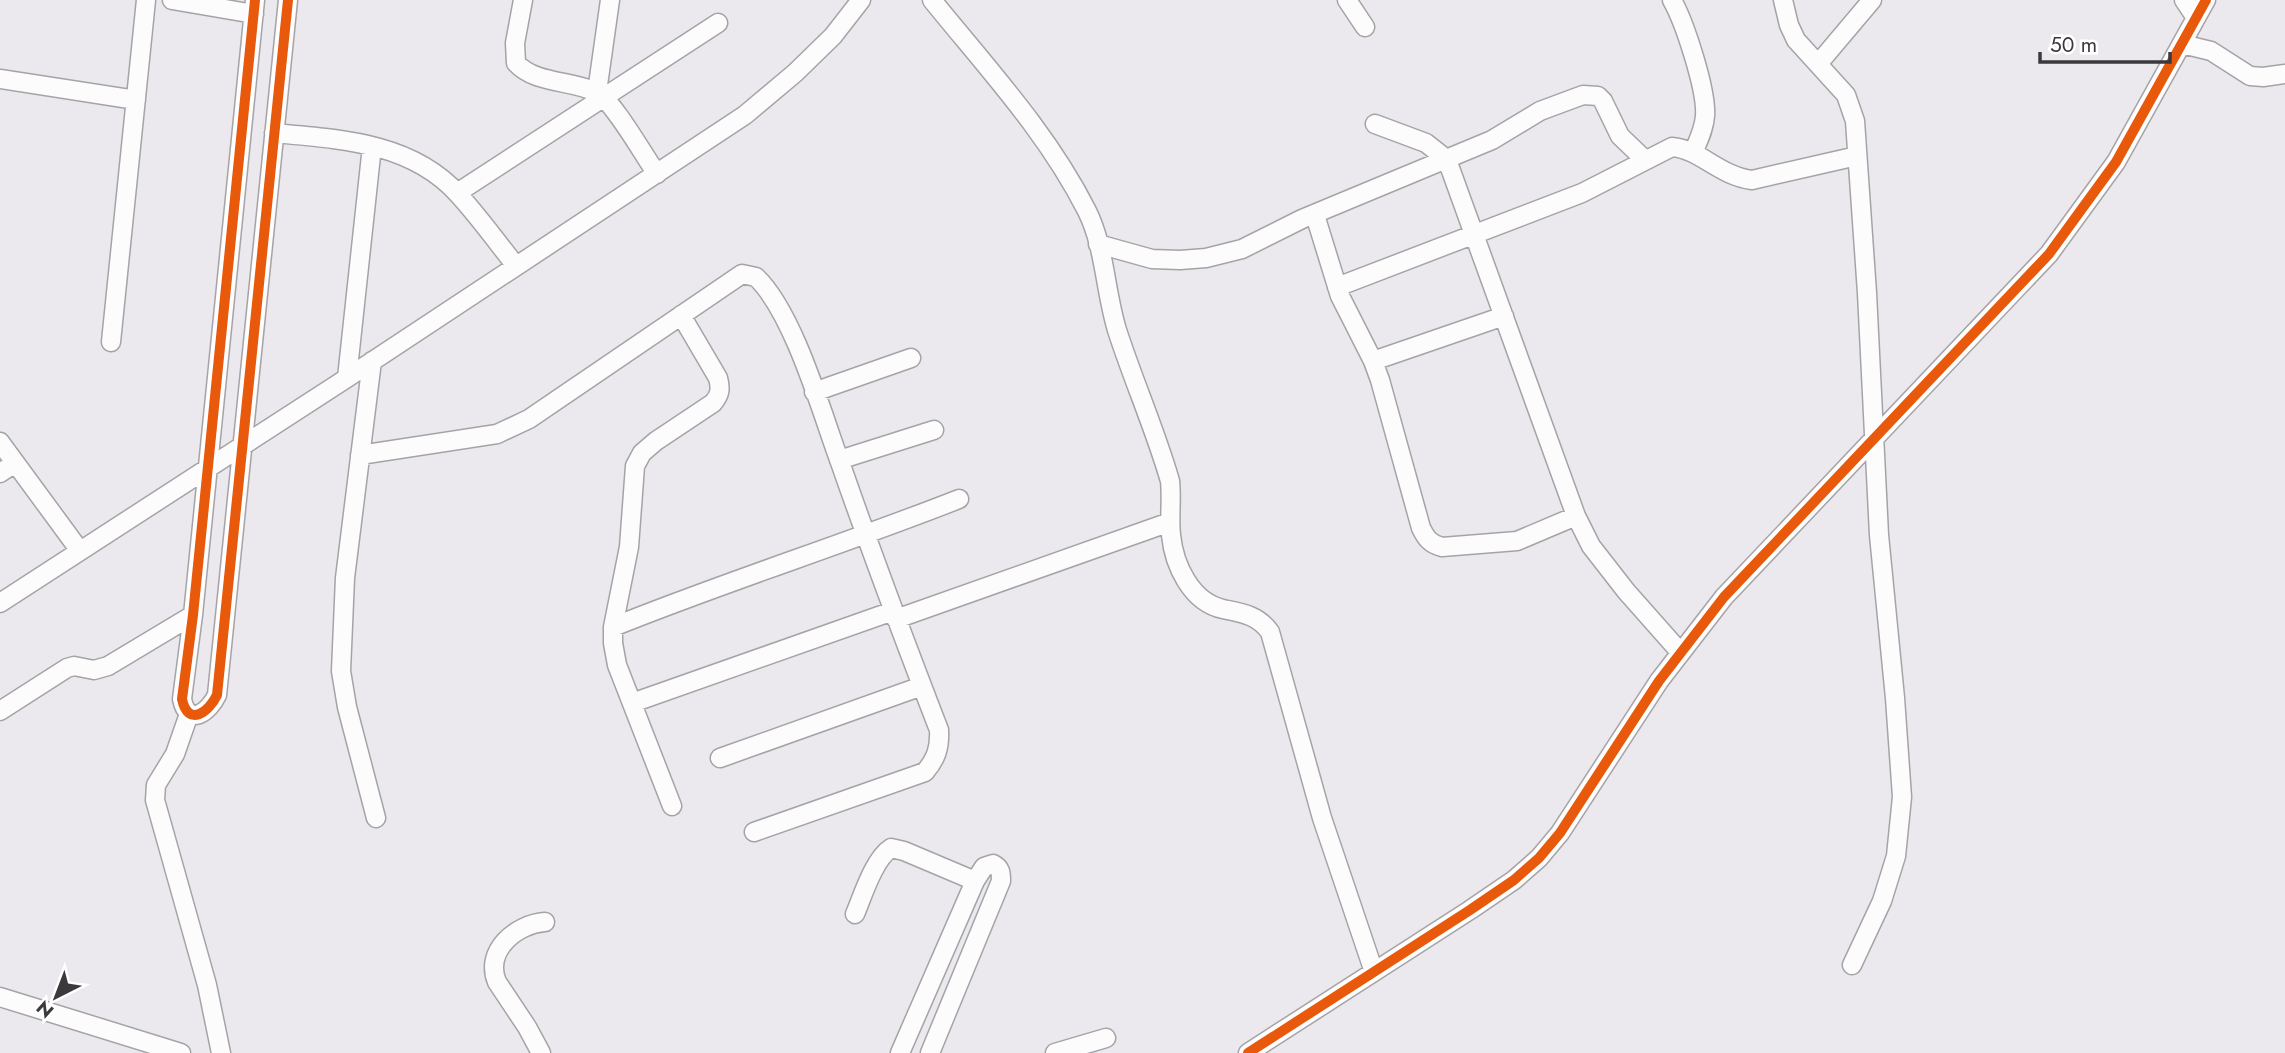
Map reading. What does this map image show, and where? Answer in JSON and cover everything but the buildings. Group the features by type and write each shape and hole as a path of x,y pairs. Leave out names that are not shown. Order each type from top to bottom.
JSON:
{"street":[{"path":"110,342 146,0"},
{"path":"172,0 255,7 193,615 182,699 189,714 175,754 156,785 155,800 206,985 221,1053"},
{"path":"189,714 200,715 207,711 217,695 288,0"},
{"path":"523,0 515,43 516,63 528,73 601,95 657,174"},
{"path":"601,95 610,0"},
{"path":"0,603 745,115 795,73 833,36 861,0"},
{"path":"932,0 1032,121 1055,154 1087,212 1098,244 1116,329 1170,481 1171,537 1175,555 1182,573 1195,593 1213,606 1248,614 1260,621 1270,632 1322,818 1374,972"},
{"path":"1347,0 1365,27"},
{"path":"1672,0 1685,31 1704,99 1702,131 1693,153"},
{"path":"1783,0 1796,40 1846,95 1855,121 1880,536 1902,797 1896,856 1882,901 1852,965"},
{"path":"1818,64 1872,0"},
{"path":"2183,0 2196,18"},
{"path":"1248,1053 1514,880 1539,858 1560,833 1659,681 1724,597 2049,254 2116,162 2206,0"},
{"path":"457,193 601,95 718,23"},
{"path":"2182,44 2211,51 2250,76 2263,78 2285,74"},
{"path":"0,79 136,100"},
{"path":"1098,244 1152,259 1180,260 1206,258 1242,249 1492,140 1540,111 1592,94 1604,101 1620,136 1644,159"},
{"path":"1375,124 1426,143 1446,160 1576,516 1598,555 1680,653"},
{"path":"274,133 344,139 418,163 457,193 516,266"},
{"path":"347,378 372,146"},
{"path":"1337,287 1582,192 1672,146 1683,147 1724,172 1752,180 1857,156"},
{"path":"1315,215 1337,287 1373,361 1421,528 1427,538 1434,545 1442,547 1517,541 1576,516"},
{"path":"360,455 497,434 529,419 742,274 756,276 778,308 794,340 894,615 939,730 940,745 934,762 925,772 754,832"},
{"path":"672,806 617,665 613,627 629,547 635,466 642,453 656,441 719,396 718,378 681,316"},
{"path":"1373,361 1504,316"},
{"path":"814,392 911,358"},
{"path":"372,361 345,578 341,671 347,707 376,818"},
{"path":"839,460 934,430"},
{"path":"0,442 80,551"},
{"path":"0,473 15,463"},
{"path":"613,627 665,606 866,536 959,499"},
{"path":"632,703 1170,522"},
{"path":"0,711 60,671 74,666 94,670 108,666 193,615"},
{"path":"720,758 922,686"},
{"path":"855,914 879,862 891,848 975,881"},
{"path":"900,1053 975,881 984,867 993,864 999,867 1001,881 930,1053"},
{"path":"541,1053 497,982 493,961 508,938 522,927 534,922 545,922"},
{"path":"0,997 181,1053"},
{"path":"1055,1053 1106,1038"}],"cycle path":[{"path":"255,0 193,615 182,699 185,708 194,715 209,707 217,695 288,0"},
{"path":"1248,1053 1470,910 1514,880 1539,858 1560,833 1659,681 1724,597 2049,254 2116,162 2206,0"}]}
